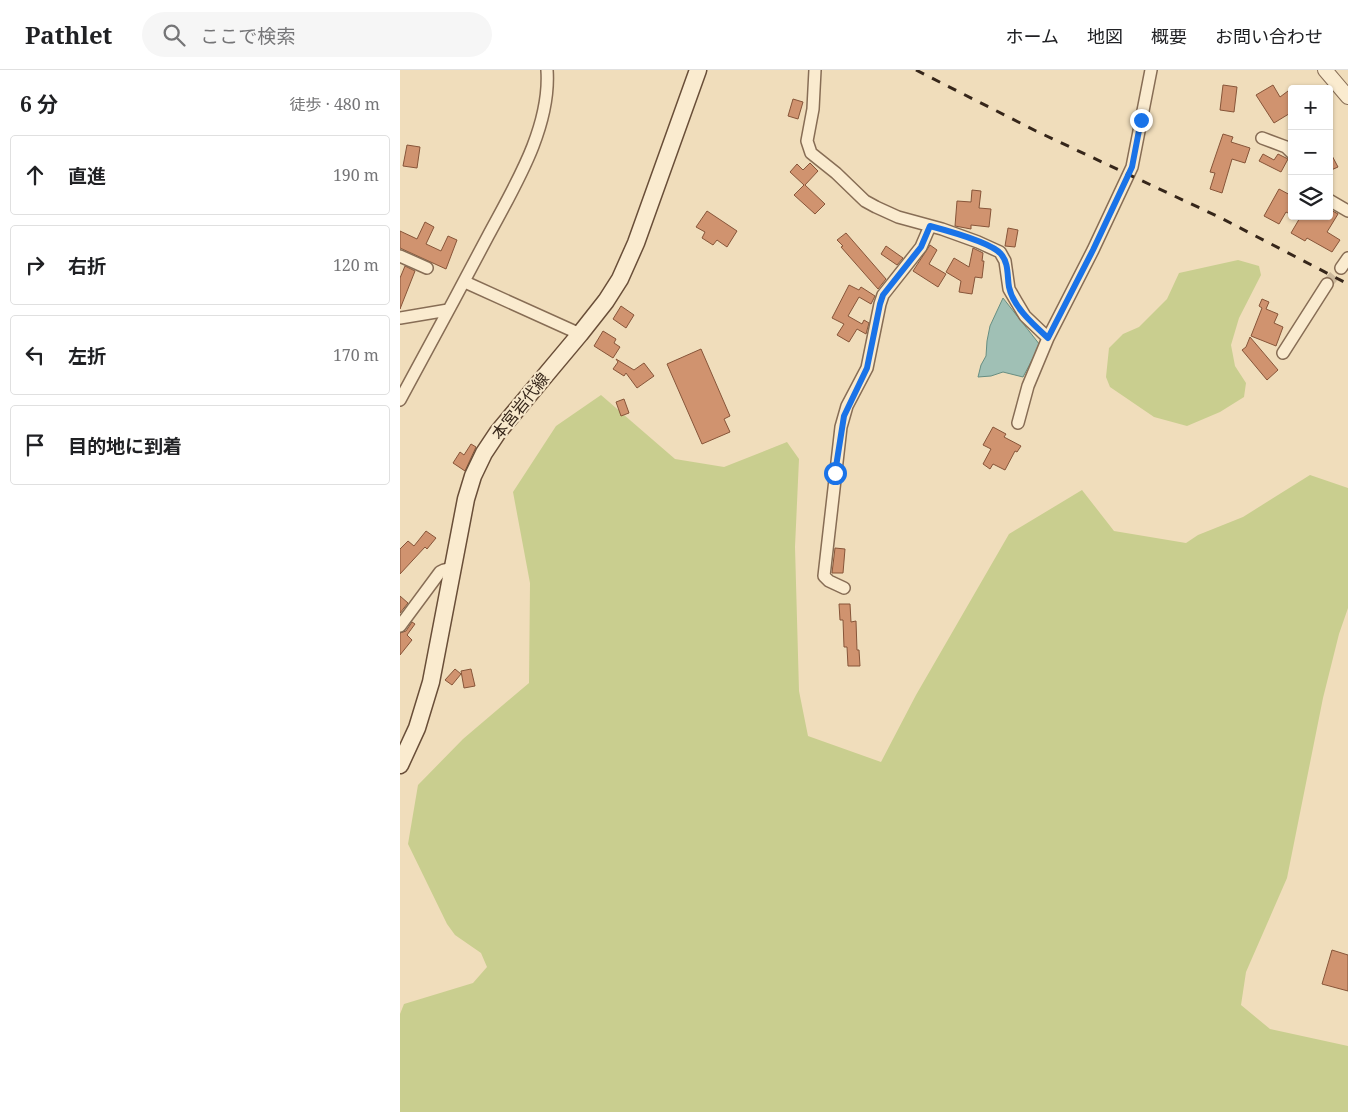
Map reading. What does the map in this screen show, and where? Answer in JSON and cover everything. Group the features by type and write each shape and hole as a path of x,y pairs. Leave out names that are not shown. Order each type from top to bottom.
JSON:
{"main road":[{"name":"本宮岩代線","path":"400,765 417,728 428,691 466,499 473,476 484,453 509,419 614,290 628,261 698,70"}],"street":[{"path":"400,400 513,193 540,128 547,88 547,70"},
{"path":"815,70 808,141 811,153 865,200 876,207 898,217 978,242 1000,252 1005,261 1009,288 1016,301 1025,316 1048,338"},
{"path":"1018,423 1028,386 1048,338 1093,250 1132,167 1151,70"},
{"path":"1325,70 1348,97"},
{"path":"1262,138 1288,149"},
{"path":"1333,202 1348,211"},
{"path":"844,588 829,581 824,576 844,416 867,368 883,295 921,247 930,226"},
{"path":"400,256 427,268"},
{"path":"1341,268 1348,258"},
{"path":"465,282 580,334"},
{"path":"1283,353 1327,284"},
{"path":"400,318 448,310"},
{"path":"400,626 440,572 452,568"}],"green space":[{"path":"1238,260 1259,266 1261,275 1239,318 1231,345 1235,366 1246,383 1244,397 1220,412 1187,426 1154,417 1110,387 1106,377 1109,348 1123,334 1139,327 1167,299 1179,273"},
{"path":"601,395 675,459 724,467 787,442 799,459 795,547 799,691 808,736 881,762 916,695 1009,534 1082,490 1114,531 1186,543 1198,535 1243,517 1310,475 1348,488 1348,608 1339,634 1323,698 1287,878 1246,972 1241,1005 1270,1029 1348,1046 1348,1112 400,1112 400,1014 404,1004 473,983 487,967 481,953 455,935 447,924 408,844 418,785 463,739 529,683 530,583 513,492 556,426"}],"water":[{"path":"1003,298 1040,345 1023,377 1003,372 991,376 978,377 986,356 990,326"}],"building":[{"path":"1223,85 1237,87 1234,112 1220,110"},
{"path":"1273,85 1280,97 1288,91 1288,114 1274,123 1256,95"},
{"path":"793,99 803,102 798,119 788,116"},
{"path":"1223,134 1233,137 1231,142 1250,148 1245,163 1232,159 1222,193 1210,189 1215,173 1210,172"},
{"path":"407,145 420,147 417,168 403,166"},
{"path":"1263,154 1274,160 1278,154 1288,159 1281,172 1259,161"},
{"path":"1333,158 1338,167 1333,169"},
{"path":"810,163 818,171 805,185 825,204 815,214 794,195 804,185 790,172 797,164 803,170"},
{"path":"1279,189 1288,194 1288,213 1286,212 1279,224 1264,216"},
{"path":"972,190 981,191 979,208 991,209 989,227 971,225 971,229 955,226 957,201 971,202"},
{"path":"707,211 737,231 727,247 717,240 713,245 702,238 705,232 696,227"},
{"path":"1333,211 1338,214 1327,232 1340,240 1332,252 1307,238 1305,241 1291,233 1299,220 1333,220"},
{"path":"425,222 434,227 426,244 441,251 448,236 457,240 446,269 400,248 400,231 417,239"},
{"path":"1008,228 1018,230 1015,247 1005,246"},
{"path":"846,233 886,279 878,289 837,240"},
{"path":"930,245 937,250 929,264 946,274 938,287 913,271"},
{"path":"886,246 903,258 897,265 881,254"},
{"path":"973,248 983,253 982,278 975,277 972,294 959,292 961,281 946,272 954,258 969,267"},
{"path":"405,266 415,271 400,309 400,278"},
{"path":"849,285 859,290 861,287 875,296 871,304 859,297 848,316 862,324 864,320 869,323 866,334 857,329 849,342 837,335 844,324 832,318"},
{"path":"1262,299 1269,302 1266,309 1278,314 1274,323 1283,327 1276,346 1251,336 1262,308 1259,306"},
{"path":"621,306 634,315 626,328 613,319"},
{"path":"603,331 616,339 614,343 620,347 613,358 594,346"},
{"path":"1250,337 1278,370 1267,380 1242,350 1246,347"},
{"path":"701,349 730,416 724,419 730,432 702,444 667,364"},
{"path":"616,359 634,370 644,363 654,376 637,388 626,373 624,376 613,369 618,362"},
{"path":"624,399 629,413 621,416 616,402"},
{"path":"993,427 1006,434 1004,437 1021,446 1017,452 1015,451 1005,470 993,464 990,469 983,464 991,449 983,445"},
{"path":"471,444 476,447 465,471 453,463 460,452 464,455"},
{"path":"426,531 436,538 400,574 400,549 408,541 414,546"},
{"path":"835,548 845,549 843,573 832,573"},
{"path":"400,596 408,603 400,613"},
{"path":"839,604 850,604 851,622 856,621 857,650 859,650 860,666 848,666 847,647 844,647 843,620 840,620"},
{"path":"412,622 415,624 407,635 412,640 400,655 400,633 406,631"},
{"path":"455,669 461,674 452,685 445,680"},
{"path":"471,669 475,686 464,688 461,671"},
{"path":"1332,950 1348,955 1348,991 1322,984"}],"tunnel":[{"path":"1327,284 1341,268"}],"railway":[{"path":"916,70 1036,131 1219,217 1348,284"}],"route":[{"path":"835,473 841,427 847,406 862,381 867,368 883,295 921,247 930,226 978,242 1000,252 1005,261 1009,288 1016,301 1025,316 1048,338 1093,250 1132,167 1141,120"}]}
